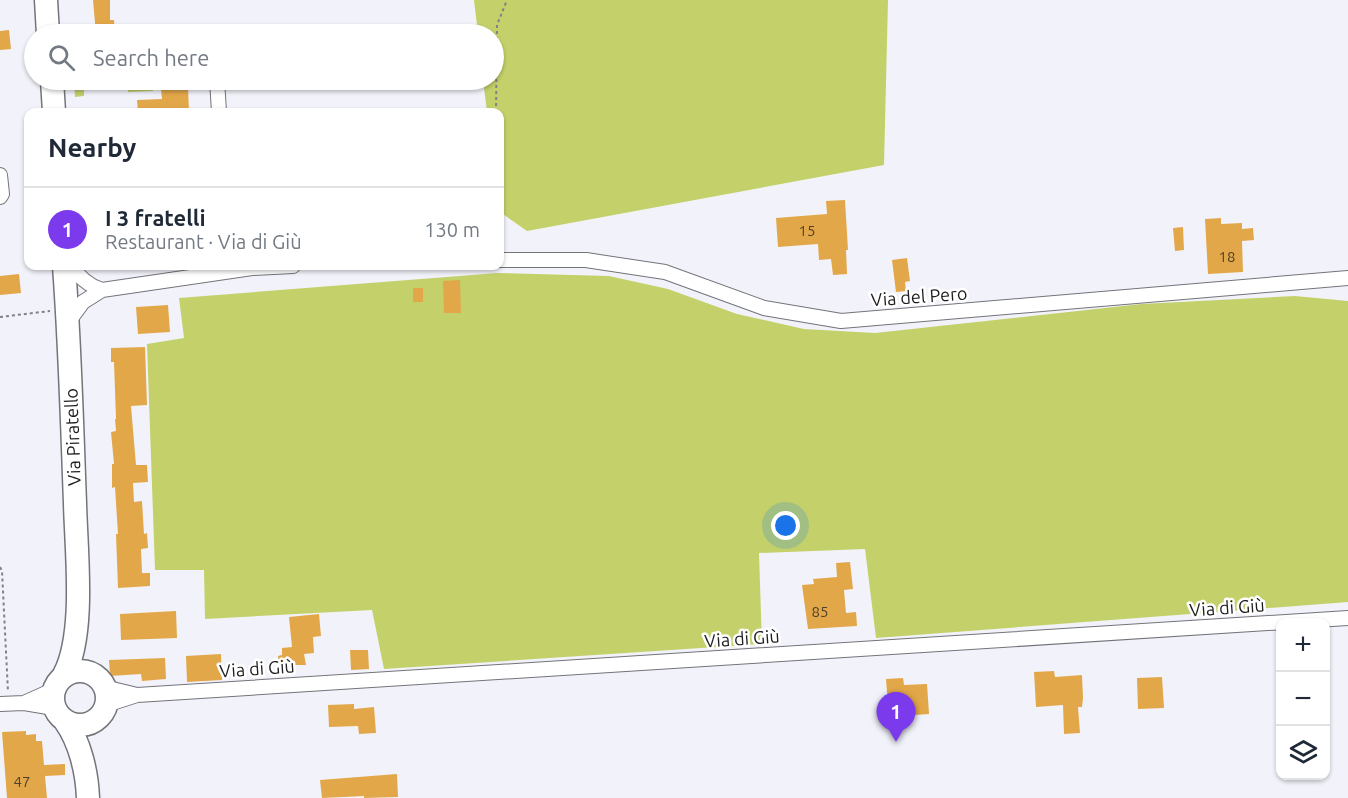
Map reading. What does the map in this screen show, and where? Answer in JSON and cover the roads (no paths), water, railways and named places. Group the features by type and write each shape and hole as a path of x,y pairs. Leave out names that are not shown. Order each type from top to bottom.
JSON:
{"main road":[{"path":"46,0 47,24"},
{"path":"53,90 54,108"},
{"name":"Via Piratello","path":"64,270 59,316 78,609 100,696 92,730 88,793"},
{"name":"Via Piratello","path":"78,609 70,665 59,699 80,752 88,793"},
{"path":"82,671 100,696 81,725 59,699 73,672 82,671"}],"street":[{"path":"218,90 219,108"},
{"path":"0,175 2,194 0,197"},
{"name":"Via del Pero","path":"504,260 586,260 665,272 764,308 841,321 1040,306 1348,278"},
{"path":"74,270 91,286 102,290"},
{"path":"59,316 102,290 222,270"},
{"name":"Via di Giù","path":"100,696 1348,618"},
{"path":"4,704 59,699"}],"place":[{"name":"I 3 fratelli","path":"896,742"}]}
